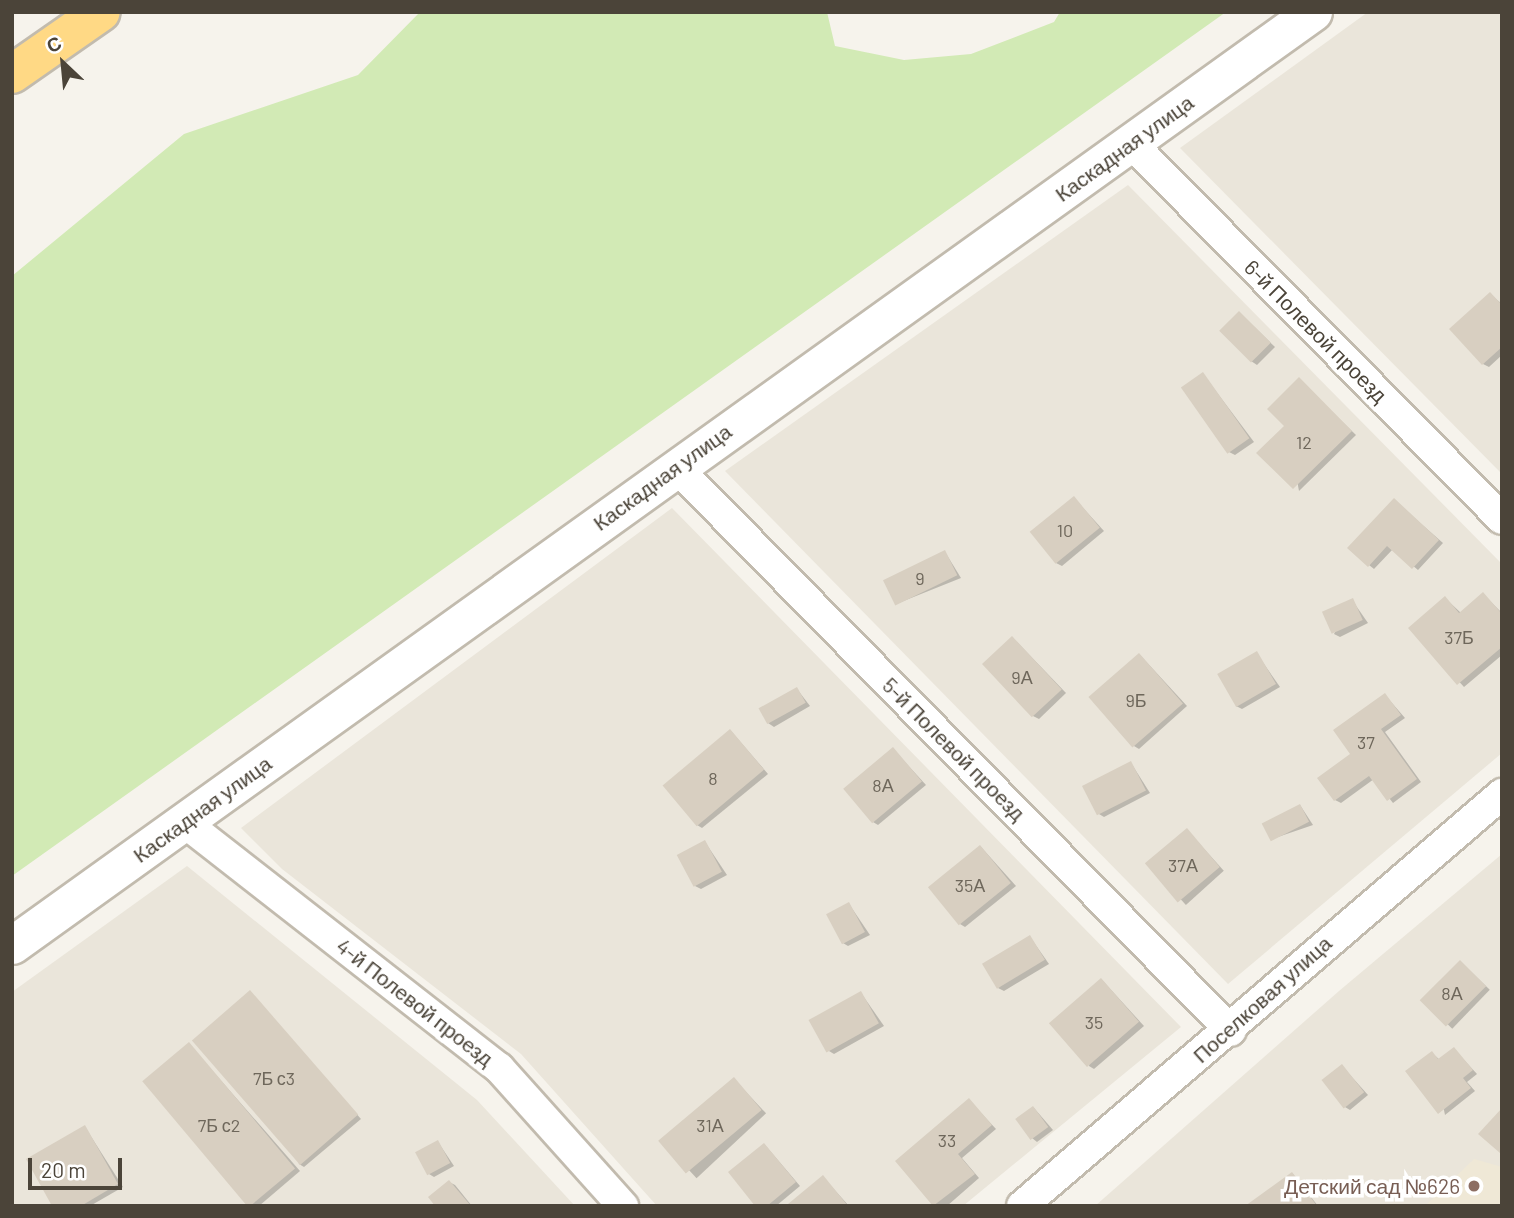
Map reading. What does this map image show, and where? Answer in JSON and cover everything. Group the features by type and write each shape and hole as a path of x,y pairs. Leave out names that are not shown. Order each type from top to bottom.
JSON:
{"highway":[{"path":"12,74 101,12"}],"street":[{"name":"Каскадная улица","path":"12,945 1313,12"},
{"name":"6-й Полевой проезд","path":"1131,144 1502,519"},
{"name":"5-й Полевой проезд","path":"676,467 1231,1031"},
{"name":"Поселковая улица","path":"1022,1206 1231,1031 1372,900 1502,794"},
{"name":"4-й Полевой проезд","path":"184,822 499,1068 623,1206"}],"shaded area":[{"path":"1368,12 1502,12 1502,474 1180,148"},
{"path":"1128,185 1502,564 1502,753 1228,984 725,471"},
{"path":"672,508 1181,1027 963,1206 657,1206 521,1054 282,869 241,828"},
{"path":"1502,854 1502,1206 1095,1206 1339,991"},
{"path":"187,866 477,1100 575,1206 12,1206 12,992"},
{"name":"Детский сад №626","path":"1474,1159 1502,1167 1502,1206 1425,1206"}],"green space":[{"path":"420,12 827,12 835,46 904,60 971,54 1054,22 1060,12 1226,12 12,876 12,276 184,134 358,75"}],"building":[{"path":"1490,292 1502,305 1502,347 1482,365 1449,329"},
{"path":"1239,311 1271,343 1251,363 1219,331"},
{"path":"1203,372 1249,438 1227,454 1181,387"},
{"path":"1299,377 1352,431 1293,489 1256,453 1284,426 1267,409"},
{"path":"1074,496 1100,528 1056,564 1030,532"},
{"path":"1394,498 1439,540 1412,569 1387,546 1368,567 1347,548"},
{"path":"945,550 957,575 895,605 883,580"},
{"path":"1483,592 1502,614 1502,647 1457,685 1408,628 1445,596 1459,613"},
{"path":"1353,598 1363,620 1332,634 1322,612"},
{"path":"1012,636 1062,689 1032,717 982,664"},
{"path":"1257,651 1276,684 1236,707 1217,674"},
{"path":"1139,653 1183,704 1132,748 1088,697"},
{"path":"797,687 806,703 767,724 759,708"},
{"path":"1385,693 1401,715 1381,729 1417,779 1387,801 1369,776 1334,801 1317,778 1350,754 1333,730"},
{"path":"730,729 764,770 697,826 663,786"},
{"path":"893,747 922,781 872,823 843,789"},
{"path":"1131,761 1146,790 1097,815 1082,786"},
{"path":"1300,804 1309,822 1271,841 1262,824"},
{"path":"1187,828 1220,867 1178,902 1145,863"},
{"path":"705,840 722,872 694,887 677,855"},
{"path":"980,845 1011,883 959,925 928,887"},
{"path":"849,902 865,932 842,944 826,914"},
{"path":"1030,935 1045,960 997,989 982,964"},
{"path":"1460,960 1486,986 1446,1026 1420,1000"},
{"path":"1101,978 1139,1022 1087,1067 1049,1023"},
{"path":"250,990 358,1115 300,1165 192,1041"},
{"path":"861,991 879,1023 826,1052 809,1020"},
{"path":"189,1042 295,1168 247,1206 142,1081"},
{"path":"1454,1047 1473,1070 1463,1078 1471,1088 1438,1114 1405,1071 1432,1051 1438,1059"},
{"path":"1342,1064 1364,1092 1344,1108 1322,1080"},
{"path":"734,1077 762,1110 686,1174 658,1141"},
{"path":"969,1098 992,1125 958,1154 975,1174 933,1206 895,1161"},
{"path":"1033,1106 1048,1127 1030,1140 1015,1119"},
{"path":"1502,1108 1502,1152 1500,1153 1478,1134"},
{"path":"85,1125 118,1184 81,1206 52,1206 26,1159"},
{"path":"438,1140 450,1163 427,1175 415,1152"},
{"path":"764,1143 796,1182 767,1206 755,1206 728,1172"},
{"path":"1292,1172 1317,1206 1245,1206"},
{"path":"823,1175 848,1206 789,1206 788,1204"},
{"path":"449,1180 471,1206 435,1206 428,1197"}],"place":[{"name":"Детский сад №626","path":"1474,1186"}]}
